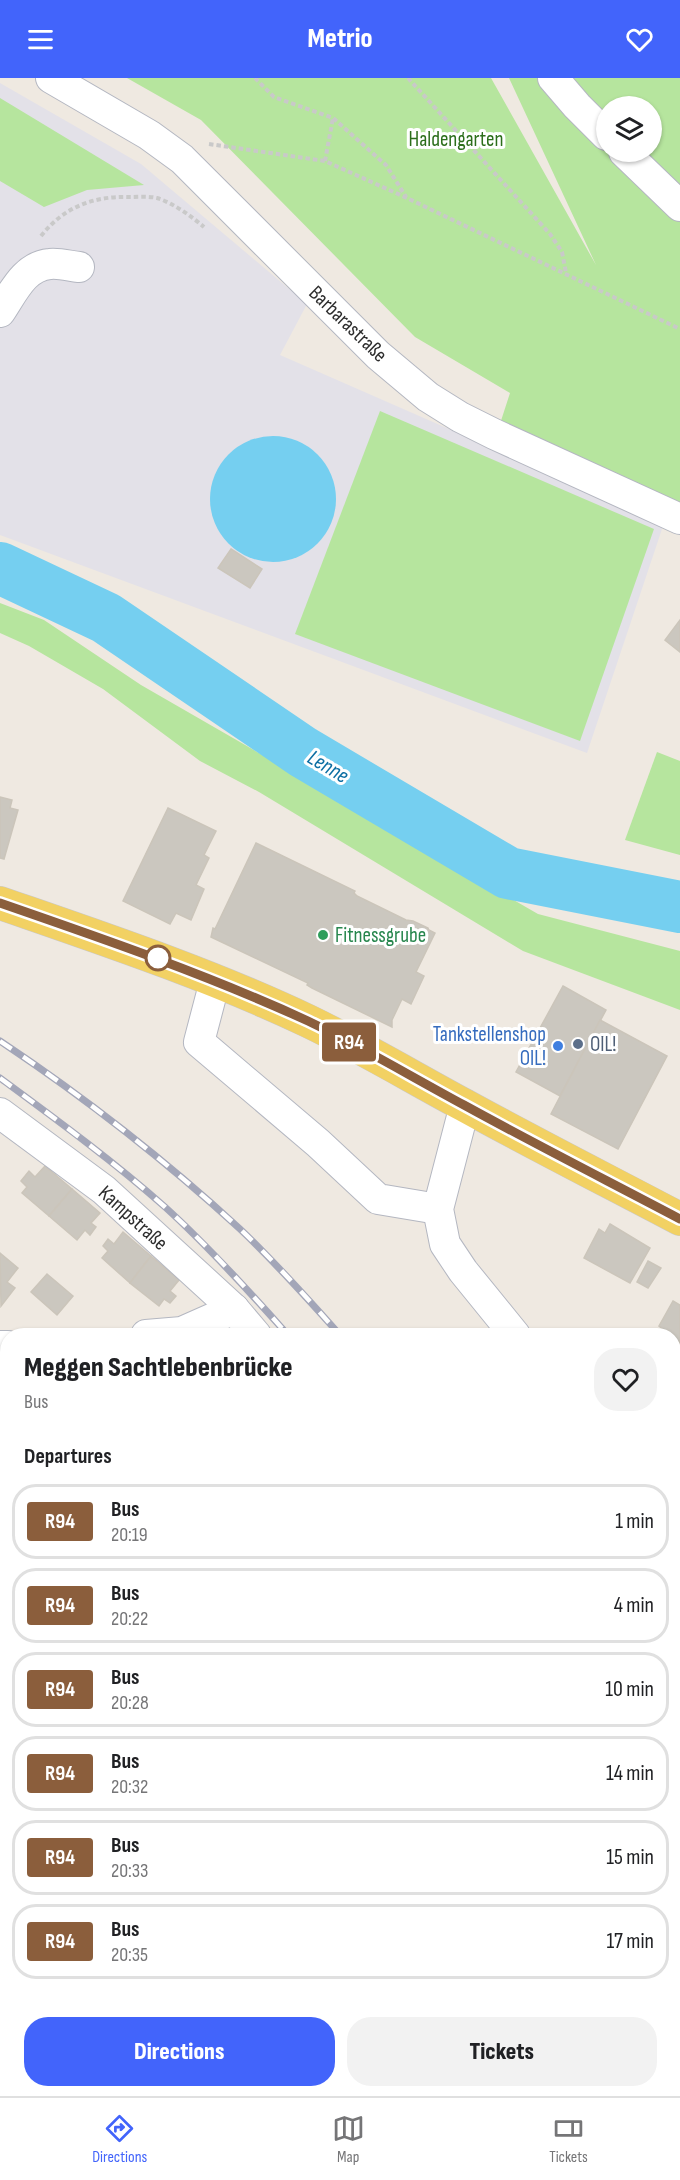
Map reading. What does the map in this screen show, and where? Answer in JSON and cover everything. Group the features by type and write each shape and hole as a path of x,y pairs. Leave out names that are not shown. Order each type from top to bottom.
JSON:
{"main road":[{"path":"0,903 215,981 342,1038 465,1106 680,1219"}],"street":[{"name":"Barbarastraße","path":"51,78 149,135 182,159 378,355 428,397 494,434 680,519"},
{"path":"553,78 596,125"},
{"path":"634,162 680,206"},
{"path":"0,312 24,275 35,268 50,264 79,267"},
{"path":"215,981 199,1042 318,1143 378,1199 438,1209"},
{"path":"465,1106 438,1209 445,1244 463,1271 509,1328"},
{"name":"Kampstraße","path":"0,1113 104,1190 234,1309 250,1328"},
{"path":"191,1328 234,1309"}],"path":[{"path":"255,78 274,97 333,118 386,165 407,198"},
{"path":"408,78 550,234 562,252 566,274"},
{"path":"325,161 333,118"},
{"path":"208,144 325,161 680,329"},
{"path":"24,275 25,263 32,247 45,230 65,211 80,203 98,198 123,196 157,198 176,207 208,230"}],"shaded area":[{"path":"0,83 141,164 307,304 280,355 664,523 587,753 0,535"}],"green space":[{"name":"Haldengarten","path":"127,78 491,78 596,265 509,78 680,78 680,507 498,430 510,393 415,337 201,120"},
{"path":"0,98 144,185 87,190 44,207 0,181"},
{"path":"380,411 654,529 580,741 295,634"},
{"path":"0,603 44,620 141,685 538,914 680,951 680,1010 523,951 259,792 200,761 103,689 29,646 0,633"},
{"path":"657,752 680,761 680,855 625,840"}],"water":[{"path":"273,436 297,441 318,454 331,475 336,499 331,523 318,544 297,557 273,562 249,557 228,544 215,523 210,499 215,475 228,454 249,441"}],"building":[{"path":"231,549 262,569 250,588 218,568"},
{"path":"680,620 680,652 665,640"},
{"path":"0,797 12,800 10,808 18,810 4,859 0,858"},
{"path":"168,808 216,831 204,855 209,858 196,885 204,889 191,920 176,913 170,924 123,901"},
{"name":"Fitnessgrube","path":"256,843 355,891 357,896 435,933 416,972 424,976 411,1004 402,999 392,1020 392,1027 312,988 307,985 308,983 211,937 213,928 215,929"},
{"name":"Tankstellenshop OIL!","path":"563,986 606,1010 560,1096 516,1072"},
{"path":"600,1020 667,1056 618,1149 551,1114"},
{"path":"45,1166 72,1189 49,1216 22,1193 27,1187 21,1181 29,1171 35,1177"},
{"path":"72,1189 100,1213 91,1223 96,1227 90,1235 85,1230 77,1240 49,1216"},
{"path":"610,1224 650,1248 630,1283 584,1258 599,1229 605,1233"},
{"path":"123,1232 151,1256 130,1283 102,1258 108,1251 103,1246 108,1239 114,1244"},
{"path":"0,1253 18,1268 7,1282 15,1288 1,1306"},
{"path":"151,1256 179,1280 170,1291 176,1296 170,1303 164,1299 159,1306 130,1283"},
{"path":"648,1261 661,1268 648,1288 637,1282"},
{"path":"47,1274 73,1296 57,1315 31,1292"},
{"path":"673,1301 680,1305 680,1328 659,1326"}],"waterway":[{"name":"Lenne","path":"0,568 106,618 303,752 508,873 680,907"}],"railway":[{"path":"0,1041 93,1107 183,1178 253,1242 334,1328"},
{"path":"0,1078 105,1157 165,1207 282,1328"}],"bus line":[{"name":"R94","path":"0,903 154,957 307,1021 370,1052 465,1106 680,1219"}],"place":[{"name":"Fitnessgrube","path":"323,935"},
{"name":"OIL!","path":"578,1044"},
{"name":"Tankstellenshop OIL!","path":"558,1046"}]}
